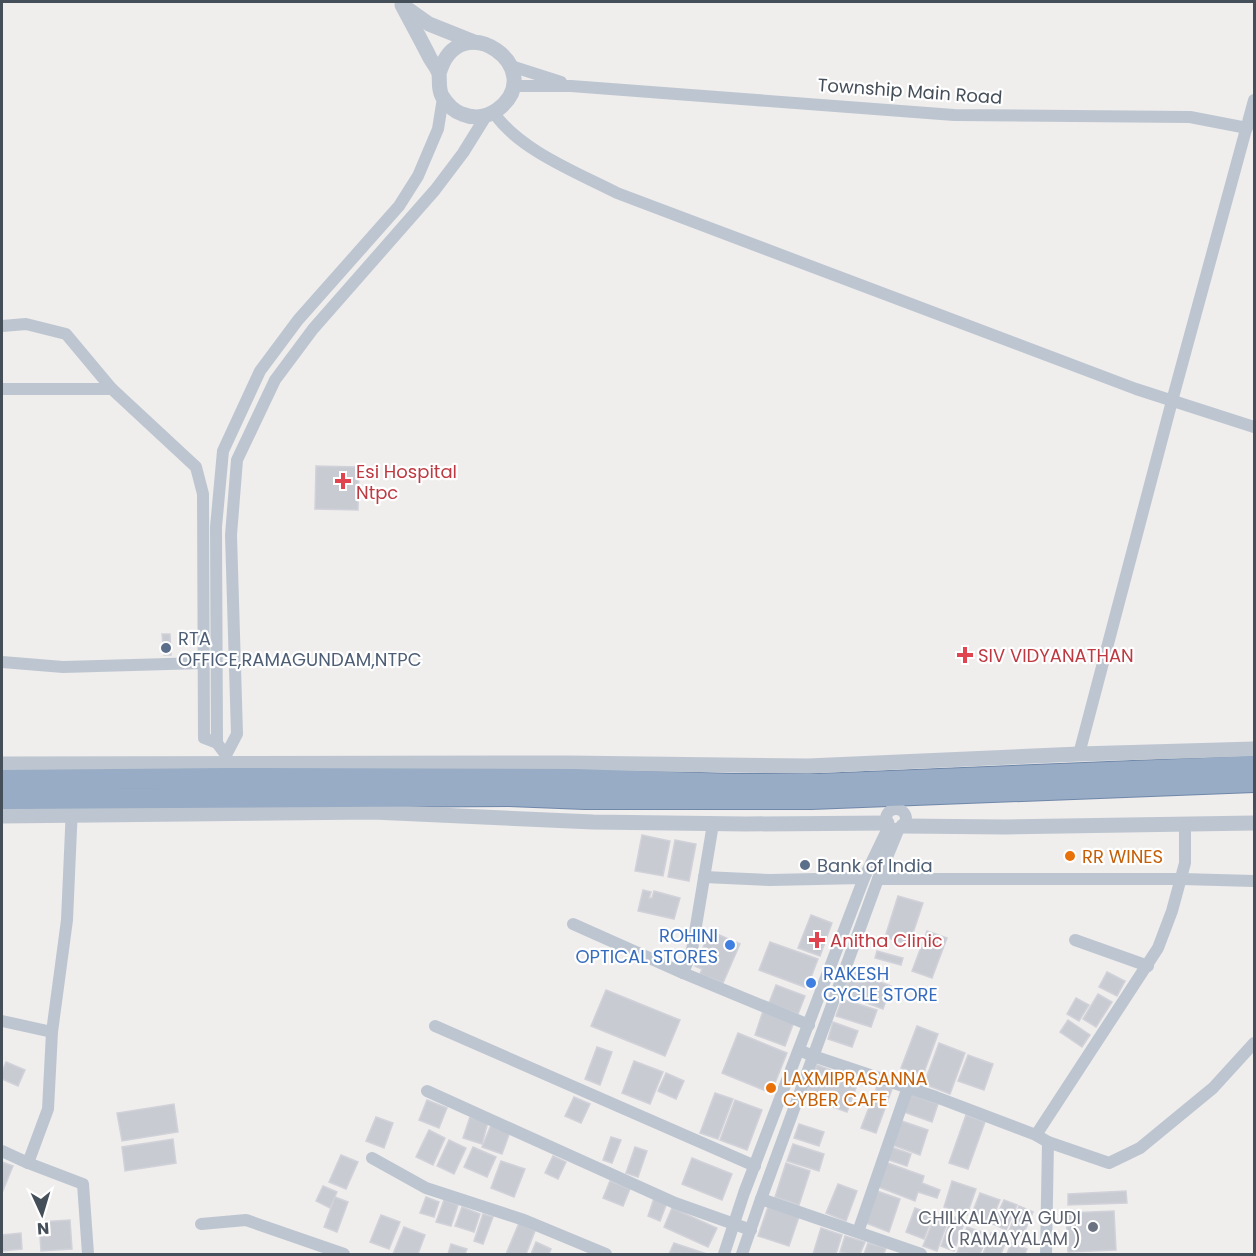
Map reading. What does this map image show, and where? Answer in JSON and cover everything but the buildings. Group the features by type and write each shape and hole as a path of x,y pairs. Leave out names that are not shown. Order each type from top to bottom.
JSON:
{"highway":[{"path":"2,780 227,765 571,771 676,782 901,787 1254,782"},
{"path":"901,787 1254,766"},
{"path":"2,799 72,807 282,805 509,796 585,799 676,782"}],"street":[{"path":"228,806 227,765 237,734 231,535 237,460 275,380 313,329 435,190 464,153 490,114 506,102 513,86 511,66 498,49 429,24 401,3"},
{"path":"401,3 439,74"},
{"path":"474,42 458,47 445,58 439,74 443,98 461,114 469,116 490,114 545,157 618,193 1136,389 1254,427"},
{"name":"Township Main Road","path":"511,66 571,86"},
{"name":"Township Main Road","path":"513,86 571,86 954,115 1190,117 1247,128"},
{"path":"227,765 217,743 216,527 223,451 260,371 298,320 399,206 418,176 438,129 443,98"},
{"path":"1079,754 1254,100"},
{"path":"2,326 26,324 66,334 112,389 196,466 203,494 204,738 217,743"},
{"path":"2,389 112,389"},
{"path":"2,662 63,667 204,663"},
{"path":"724,1254 754,1166 864,878 894,826 906,821 901,787 1079,754 1254,749"},
{"path":"2,764 227,765"},
{"path":"282,805 372,812 593,822 1006,827 1254,823"},
{"path":"2,816 72,807 67,920 52,1032 48,1109 28,1162"},
{"path":"1036,1136 1148,966 1161,939 1182,879 1185,862 1185,823"},
{"path":"683,973 692,950 713,824"},
{"path":"742,1254 760,1199 878,879 894,826"},
{"path":"704,877 770,880 864,878"},
{"path":"878,879 1254,881"},
{"path":"573,924 683,973 809,1024"},
{"path":"1075,940 1148,966"},
{"path":"2,1021 52,1032"},
{"path":"435,1026 754,1166"},
{"path":"799,1050 1109,1163 1140,1148 1213,1088 1254,1043"},
{"path":"858,1232 908,1088"},
{"path":"427,1091 675,1203 751,1230"},
{"path":"1046,1254 1048,1142"},
{"path":"2,1151 82,1184 88,1254"},
{"path":"372,1158 426,1188 524,1220 606,1254"},
{"path":"760,1199 921,1254"},
{"path":"201,1224 246,1220 344,1254"}],"place":[{"name":"Esi Hospital Ntpc","path":"343,481"},
{"name":"RTA OFFICE,RAMAGUNDAM,NTPC","path":"166,648"},
{"name":"SIV VIDYANATHAN","path":"965,655"},
{"name":"RR WINES","path":"1070,856"},
{"name":"Bank of India","path":"805,865"},
{"name":"Anitha Clinic","path":"817,940"},
{"name":"ROHINI OPTICAL STORES","path":"730,945"},
{"name":"RAKESH CYCLE STORE","path":"811,983"},
{"name":"LAXMIPRASANNA CYBER CAFE","path":"771,1088"},
{"name":"CHILKALAYYA GUDI ( RAMAYALAM )","path":"1093,1227"}]}
